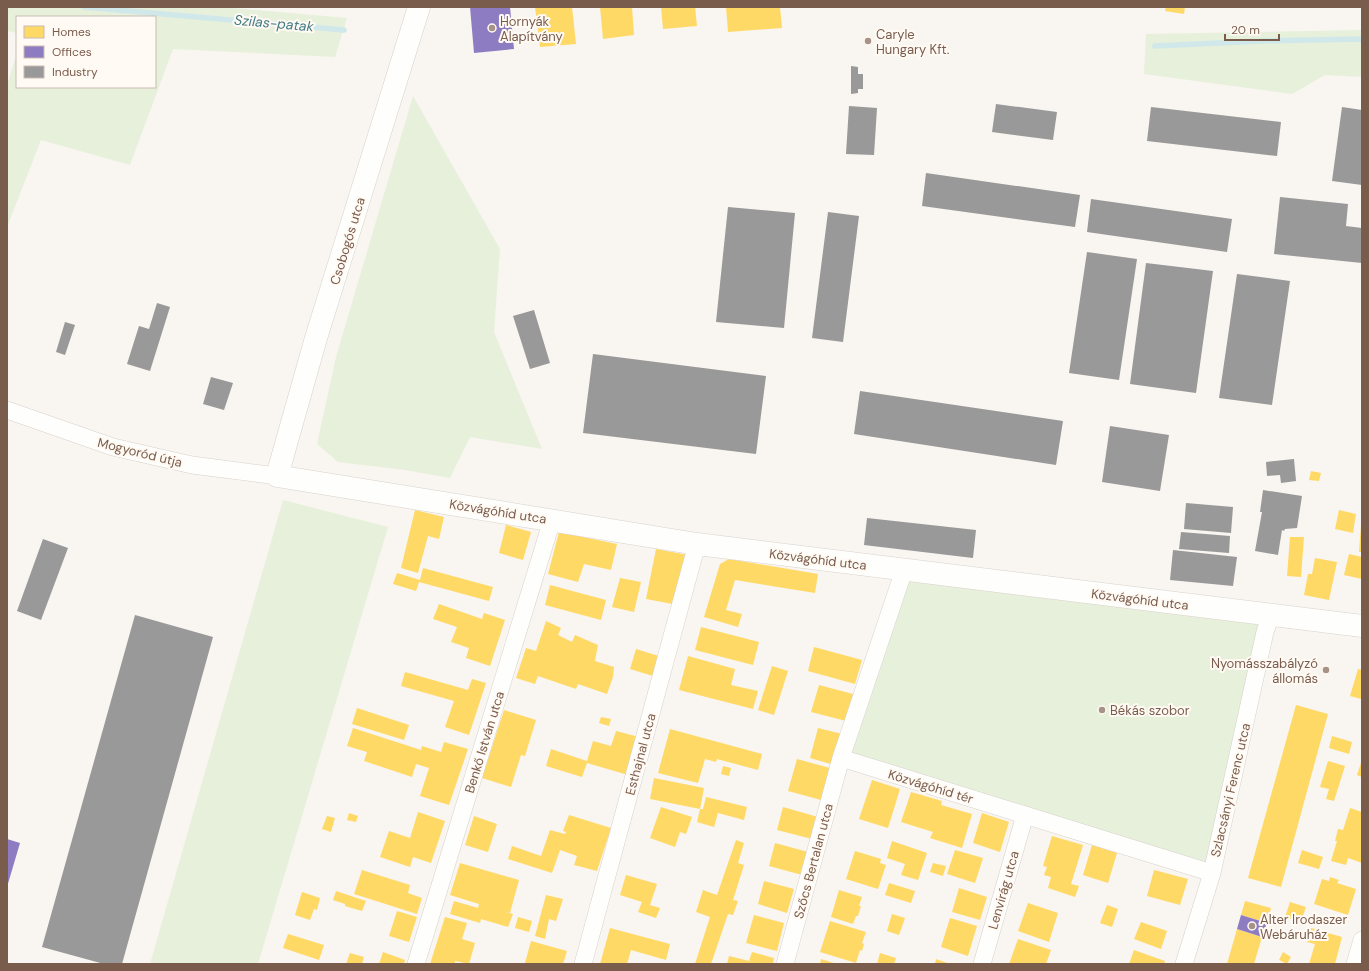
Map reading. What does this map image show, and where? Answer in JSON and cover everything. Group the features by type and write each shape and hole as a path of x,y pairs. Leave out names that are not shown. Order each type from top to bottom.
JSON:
{"street":[{"name":"Csobogós utca","path":"277,476 316,338 420,7"},
{"name":"Mogyoród útja","path":"7,410 113,447 192,465 277,476"},
{"name":"Közvágóhíd utca","path":"277,476 697,544 1362,626"},
{"name":"Benkő István utca","path":"416,964 552,520"},
{"name":"Esthajnal utca","path":"583,964 697,544"},
{"path":"841,758 904,570"},
{"name":"Szlacsányi Ferenc utca","path":"1184,964 1212,873 1264,640 1271,615"},
{"name":"Közvágóhíd tér","path":"841,758 1212,873"},
{"name":"Szőcs Bertalan utca","path":"785,964 841,758"},
{"name":"Lenvirág utca","path":"982,964 1025,815"},
{"path":"1355,964 1362,940"}],"green space":[{"path":"7,7 222,7 347,18 335,57 173,49 130,165 41,140 7,227 7,85 16,56 16,88 156,88 156,16 16,16 16,33 7,31"},
{"path":"1362,30 1362,77 1325,75 1292,94 1144,74 1146,34"},
{"path":"413,96 500,249 494,332 542,449 470,437 450,478 405,470 338,462 317,444 336,357"},
{"path":"283,500 388,527 258,964 150,964"},
{"path":"904,570 1271,615 1212,873 841,758"}],"building: Homes":[{"path":"535,7 572,7 576,44 540,47"},
{"path":"600,7 632,7 634,35 603,39"},
{"path":"661,7 695,7 697,26 663,29"},
{"path":"726,7 780,7 782,28 728,32"},
{"path":"1166,7 1185,7 1184,14 1165,11"},
{"path":"1311,471 1321,473 1319,481 1309,480"},
{"path":"415,510 444,517 439,539 428,536 418,573 401,568"},
{"path":"1339,510 1356,514 1353,533 1335,529"},
{"path":"506,525 531,532 523,560 499,553"},
{"path":"1361,525 1362,552 1359,552"},
{"path":"559,532 617,544 611,570 584,564 578,582 548,574"},
{"path":"1290,537 1304,537 1301,577 1287,576"},
{"path":"656,549 688,555 678,605 646,599"},
{"path":"1349,554 1362,557 1362,579 1344,575"},
{"path":"1315,558 1337,562 1329,600 1304,595 1308,574 1312,574"},
{"path":"729,559 818,574 815,593 735,580 726,610 742,614 738,627 704,617 720,564"},
{"path":"423,568 493,587 489,601 419,582 416,591 393,584 397,573 420,580"},
{"path":"620,578 641,582 634,612 612,607"},
{"path":"550,585 606,600 601,620 545,605"},
{"path":"439,604 482,619 484,613 505,620 490,666 466,658 469,648 451,642 457,627 433,619"},
{"path":"546,621 561,628 558,635 572,642 575,635 598,645 595,661 614,667 613,677 607,694 578,684 576,689 538,676 535,684 516,678 526,648 536,651"},
{"path":"701,627 759,642 753,665 695,650"},
{"path":"814,647 862,660 855,684 808,671"},
{"path":"636,649 662,657 656,677 630,669"},
{"path":"688,656 735,669 731,685 758,691 753,709 679,690"},
{"path":"772,666 788,671 774,715 758,710"},
{"name":"Nyomásszabályzó állomás","path":"1322,667 1330,669 1329,673 1321,670"},
{"path":"1358,669 1362,670 1361,699 1350,696"},
{"path":"405,672 468,690 472,679 486,683 469,735 445,727 454,701 401,686"},
{"path":"819,685 853,694 846,721 811,712"},
{"path":"1296,705 1328,714 1281,887 1248,878"},
{"path":"357,708 409,725 404,740 352,724"},
{"path":"504,710 536,720 525,756 521,755 511,787 482,778"},
{"path":"601,717 611,719 609,726 599,723"},
{"path":"353,728 421,750 422,746 441,752 444,742 468,749 449,805 420,796 429,768 416,764 412,777 364,761 367,752 347,746"},
{"path":"818,728 842,734 834,765 810,758"},
{"path":"670,729 762,754 758,770 717,759 716,762 705,759 698,783 658,773"},
{"path":"616,731 639,737 628,775 587,763 582,777 546,766 551,749 587,761 593,741 611,746"},
{"path":"1332,736 1352,742 1349,754 1329,748"},
{"path":"797,759 830,768 821,800 788,791"},
{"path":"1362,760 1362,777 1357,775"},
{"path":"1328,761 1345,766 1334,801 1326,799 1329,789 1320,787"},
{"path":"723,766 731,768 729,776 721,774"},
{"path":"654,778 704,788 700,809 650,799"},
{"path":"872,780 900,789 888,828 859,819"},
{"path":"911,792 942,801 941,805 972,814 962,848 930,838 933,832 901,822"},
{"path":"706,797 747,807 744,820 718,813 714,827 697,822 700,809 703,809"},
{"path":"661,807 692,817 686,834 680,832 675,847 650,838"},
{"path":"783,807 818,817 812,839 777,830"},
{"path":"1350,808 1362,812 1362,863 1348,858 1346,865 1331,861 1337,841 1335,841 1338,829 1343,830"},
{"path":"418,812 445,821 431,863 413,857 410,867 380,857 389,831 410,838"},
{"path":"349,813 358,816 356,822 347,820"},
{"path":"982,813 1009,822 1000,852 973,843"},
{"path":"569,815 611,828 597,871 574,865 577,856 560,850 552,873 508,859 512,846 541,856 550,830 565,834 566,832 563,831"},
{"path":"327,816 335,818 331,832 322,829"},
{"path":"474,816 497,824 488,852 465,845"},
{"path":"1052,836 1083,845 1071,884 1079,886 1075,897 1048,888 1051,877 1044,875 1047,867 1043,866"},
{"path":"736,840 744,843 738,863 744,865 733,900 738,901 733,915 728,914 711,964 695,964 710,917 696,912 703,890 717,895"},
{"path":"892,841 927,853 918,880 901,875 905,864 887,858"},
{"path":"775,843 808,852 802,875 769,866"},
{"path":"1092,845 1117,853 1108,883 1083,875"},
{"path":"955,850 983,858 975,883 947,874"},
{"path":"1302,850 1323,857 1319,869 1298,863"},
{"path":"855,851 881,859 880,863 886,865 878,889 846,879"},
{"path":"460,863 519,880 510,913 501,911 513,914 508,927 481,919 480,923 450,914 454,901 478,908 479,904 450,895"},
{"path":"933,863 946,866 943,876 930,872"},
{"path":"362,870 410,885 408,893 422,898 417,914 354,894"},
{"path":"1154,870 1188,879 1180,905 1147,896"},
{"path":"626,875 657,884 650,905 660,908 656,918 638,912 642,902 620,895"},
{"path":"1330,877 1339,880 1337,883 1356,889 1348,915 1314,904 1322,879 1329,881"},
{"path":"764,881 794,889 787,913 758,904"},
{"path":"889,883 915,891 911,903 885,895"},
{"path":"959,888 987,897 980,920 952,912"},
{"path":"839,890 862,897 858,916 856,916 853,924 831,917"},
{"path":"336,891 366,901 362,911 345,906 345,904 333,900"},
{"path":"302,892 320,898 317,910 314,909 310,920 295,915"},
{"path":"546,895 563,899 556,921 549,919 545,939 535,936"},
{"path":"1245,901 1271,908 1267,923 1241,915"},
{"path":"1290,902 1306,907 1301,922 1285,917"},
{"path":"1028,903 1058,913 1049,942 1018,931"},
{"path":"1107,905 1118,909 1112,927 1100,923"},
{"path":"397,911 417,917 409,942 389,936"},
{"path":"892,914 905,918 899,935 887,931"},
{"path":"754,915 784,923 777,951 746,943"},
{"path":"445,917 467,923 462,939 475,943 469,964 455,961 455,964 430,964"},
{"path":"518,917 532,921 529,932 515,928"},
{"path":"950,918 977,926 968,956 941,947"},
{"path":"830,921 866,932 862,943 864,944 862,951 860,950 856,963 820,952"},
{"path":"1141,922 1167,931 1161,949 1134,939"},
{"path":"610,928 670,944 666,960 631,950 627,964 600,964"},
{"path":"1311,928 1342,937 1335,964 1309,964 1315,944 1307,942"},
{"path":"1237,929 1262,937 1254,964 1227,964"},
{"path":"288,934 324,945 319,960 283,948"},
{"path":"1018,939 1051,950 1046,964 1009,964"},
{"path":"531,941 567,951 563,964 525,963"},
{"path":"1134,950 1165,961 1164,964 1129,964"},
{"path":"383,952 405,960 404,964 379,964"},
{"path":"752,952 774,958 773,964 727,964 729,956 749,961"},
{"path":"1283,952 1291,957 1287,964 1279,960"},
{"path":"350,953 364,957 362,964 346,964"},
{"path":"880,953 896,958 894,964 877,964"},
{"path":"821,959 837,964 820,964"},
{"path":"936,959 950,964 935,964"}],"building: Offices":[{"name":"Hornyák Alapítvány","path":"470,7 510,7 514,49 474,53"},
{"path":"7,839 20,843 7,887"},
{"name":"Alter Irodaszer Webáruház","path":"1241,915 1267,923 1262,937 1237,929"}],"building: Industry":[{"path":"851,66 858,67 858,74 863,74 863,89 858,89 858,93 851,94"},
{"path":"996,104 1057,112 1053,140 992,132"},
{"path":"849,106 877,108 874,155 846,154"},
{"path":"1151,107 1281,122 1277,156 1147,141"},
{"path":"1342,107 1362,110 1362,185 1332,181"},
{"path":"926,173 1080,195 1075,227 922,206"},
{"path":"1280,197 1348,204 1346,226 1362,228 1362,263 1274,254"},
{"path":"1091,199 1232,219 1227,252 1087,232"},
{"path":"728,207 795,213 784,328 716,322"},
{"path":"828,212 859,216 843,342 812,338"},
{"path":"1087,252 1137,259 1119,380 1069,373"},
{"path":"1146,263 1213,271 1196,393 1130,384"},
{"path":"1237,274 1290,281 1272,405 1219,398"},
{"path":"157,303 170,307 150,371 127,364 139,326 149,329"},
{"path":"534,310 550,363 530,369 513,316"},
{"path":"65,322 75,325 65,355 56,352"},
{"path":"593,354 766,376 756,454 583,433"},
{"path":"211,377 233,383 224,410 203,404"},
{"path":"860,391 1063,421 1056,465 854,434"},
{"path":"1110,426 1169,435 1160,491 1102,482"},
{"path":"1294,459 1296,481 1281,483 1280,475 1267,476 1266,462"},
{"path":"1263,490 1302,496 1297,528 1285,529 1284,531 1282,530 1278,555 1255,551 1262,512 1260,512"},
{"path":"1186,503 1233,507 1231,533 1184,529"},
{"path":"867,518 976,530 973,558 864,545"},
{"path":"1181,532 1230,536 1229,553 1179,549"},
{"path":"43,539 68,548 41,620 17,611"},
{"path":"1173,550 1237,557 1233,586 1170,580"},
{"path":"135,615 213,637 122,964 104,964 42,947"}],"waterway":[{"name":"Szilas-patak","path":"84,7 344,30"},
{"name":"Szilas-patak","path":"1155,46 1262,41 1362,39"}],"place":[{"name":"Hornyák Alapítvány","path":"492,28"},
{"name":"Caryle Hungary Kft.","path":"868,41"},
{"name":"Nyomásszabályzó állomás","path":"1326,670"},
{"name":"Békás szobor","path":"1102,710"},
{"name":"Alter Irodaszer Webáruház","path":"1252,926"}]}
